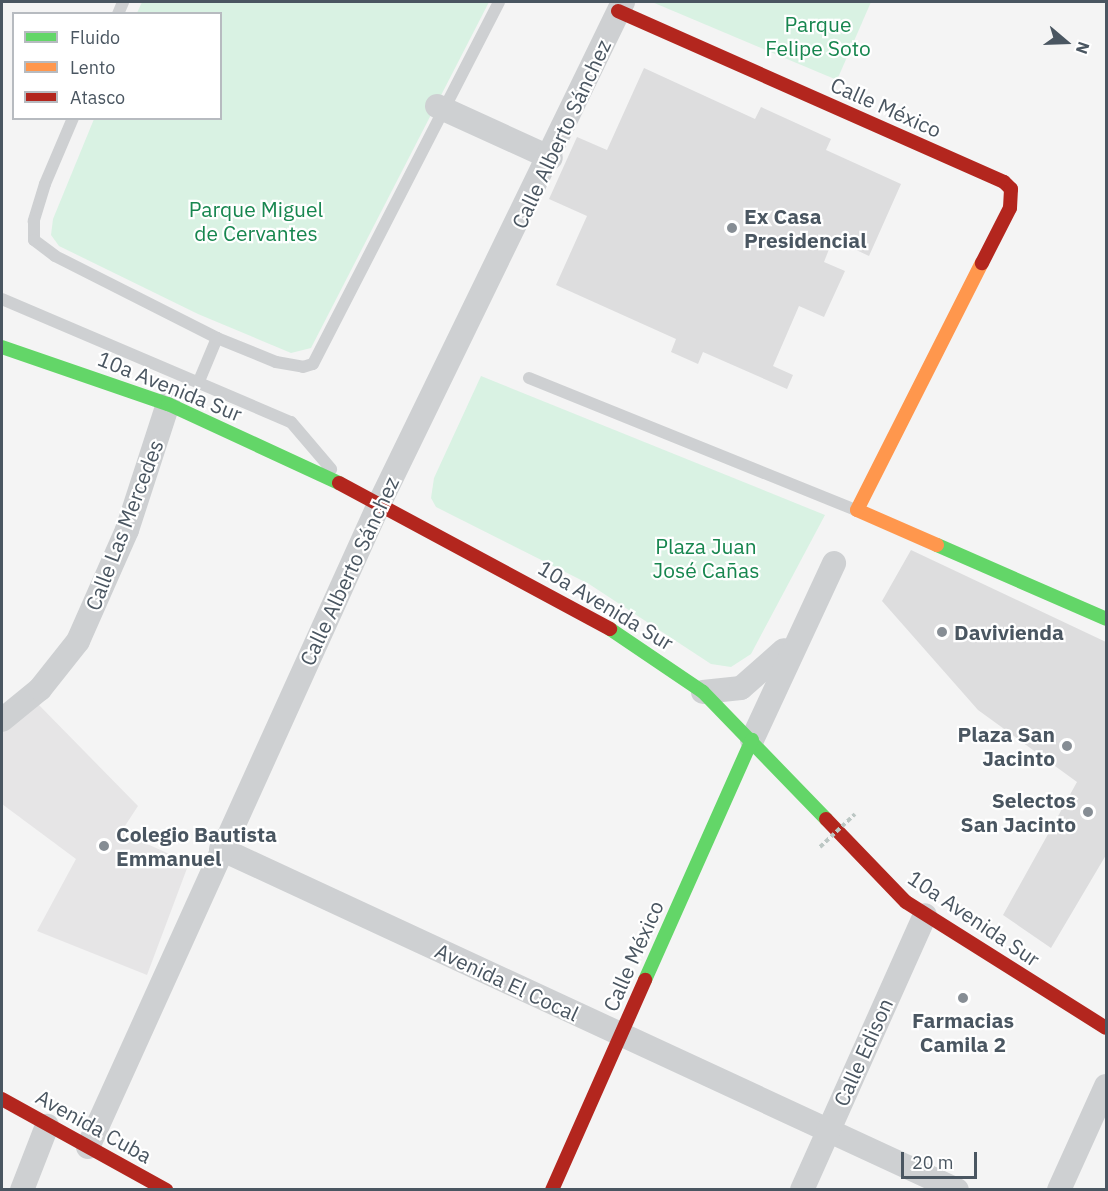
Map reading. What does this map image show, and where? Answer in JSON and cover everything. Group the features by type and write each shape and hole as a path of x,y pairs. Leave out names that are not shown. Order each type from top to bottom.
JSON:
{"street":[{"name":"Calle Alberto Sánchez","path":"88,1147 380,502 551,158 621,6"},
{"name":"Calle México","path":"621,6 1005,182 1013,197 1010,208 857,510"},
{"path":"442,108 551,158"},
{"name":"10a Avenida Sur","path":"2,347 168,404 380,502 586,613 703,692 752,740 886,884 925,915 1107,1028"},
{"name":"Calle Las Mercedes","path":"2,720 47,682 78,641 127,530 168,404"},
{"path":"857,510 1107,619"},
{"path":"752,740 798,635 834,563"},
{"path":"703,692 741,688 762,674 798,635"},
{"name":"Calle México","path":"552,1190 752,740"},
{"name":"Avenida El Cocal","path":"221,849 827,1133 957,1190"},
{"name":"Calle Edison","path":"802,1190 925,915"},
{"path":"1059,1190 1107,1086"},
{"name":"Avenida Cuba","path":"2,1099 166,1190"},
{"path":"22,1190 47,1126"}],"lane":[{"path":"72,120 45,184 34,221 34,240 55,256 217,338 276,362 303,368 313,364 442,108 500,2"},
{"path":"2,299 291,422 345,486"},
{"path":"199,381 217,338"},
{"path":"529,378 857,510"}],"path":[{"path":"820,847 855,814"}],"shaded area":[{"name":"Colegio Bautista Emmanuel","path":"36,702 138,806 121,832 189,863 147,975 37,931 76,859 2,804 2,728"}],"green space":[{"name":"Parque Miguel de Cervantes","path":"142,2 489,2 311,348 291,353 198,314 59,246 51,235 53,219 94,120 222,120 222,12 137,12"},
{"name":"Parque Felipe Soto","path":"652,2 871,2 837,80"},
{"name":"Plaza Juan José Cañas","path":"481,376 825,515 751,654 731,667 711,664 589,584 436,507 431,498 434,478"}],"building":[{"name":"Ex Casa Presidencial","path":"644,68 755,119 761,107 831,139 826,150 901,184 869,256 833,239 824,262 845,271 824,317 799,306 773,366 793,375 787,389 703,352 698,364 671,352 676,339 556,285 587,216 549,199 577,137 607,150"},
{"name":"Plaza San Jacinto","path":"911,550 1106,642 1106,855 1051,948 1003,915 1077,782 978,710 882,601"}],"traffic: fast":[{"path":"2,347 168,404 339,483"},
{"path":"937,545 1106,619"},
{"path":"610,629 703,692 826,819"},
{"path":"645,980 752,740"}],"traffic: slow":[{"path":"937,545 857,510 982,263"}],"traffic: jam":[{"path":"618,11 1004,182 1011,189 1010,208 982,263"},
{"path":"339,483 610,629"},
{"path":"826,819 906,902 1106,1028"},
{"path":"552,1190 645,980"},
{"path":"2,1099 166,1190"}],"place":[{"name":"Ex Casa Presidencial","path":"732,228"},
{"name":"Davivienda","path":"942,632"},
{"name":"Plaza San Jacinto","path":"1067,746"},
{"name":"Selectos San Jacinto","path":"1088,812"},
{"name":"Colegio Bautista Emmanuel","path":"104,846"},
{"name":"Farmacias Camila 2","path":"963,998"}]}
